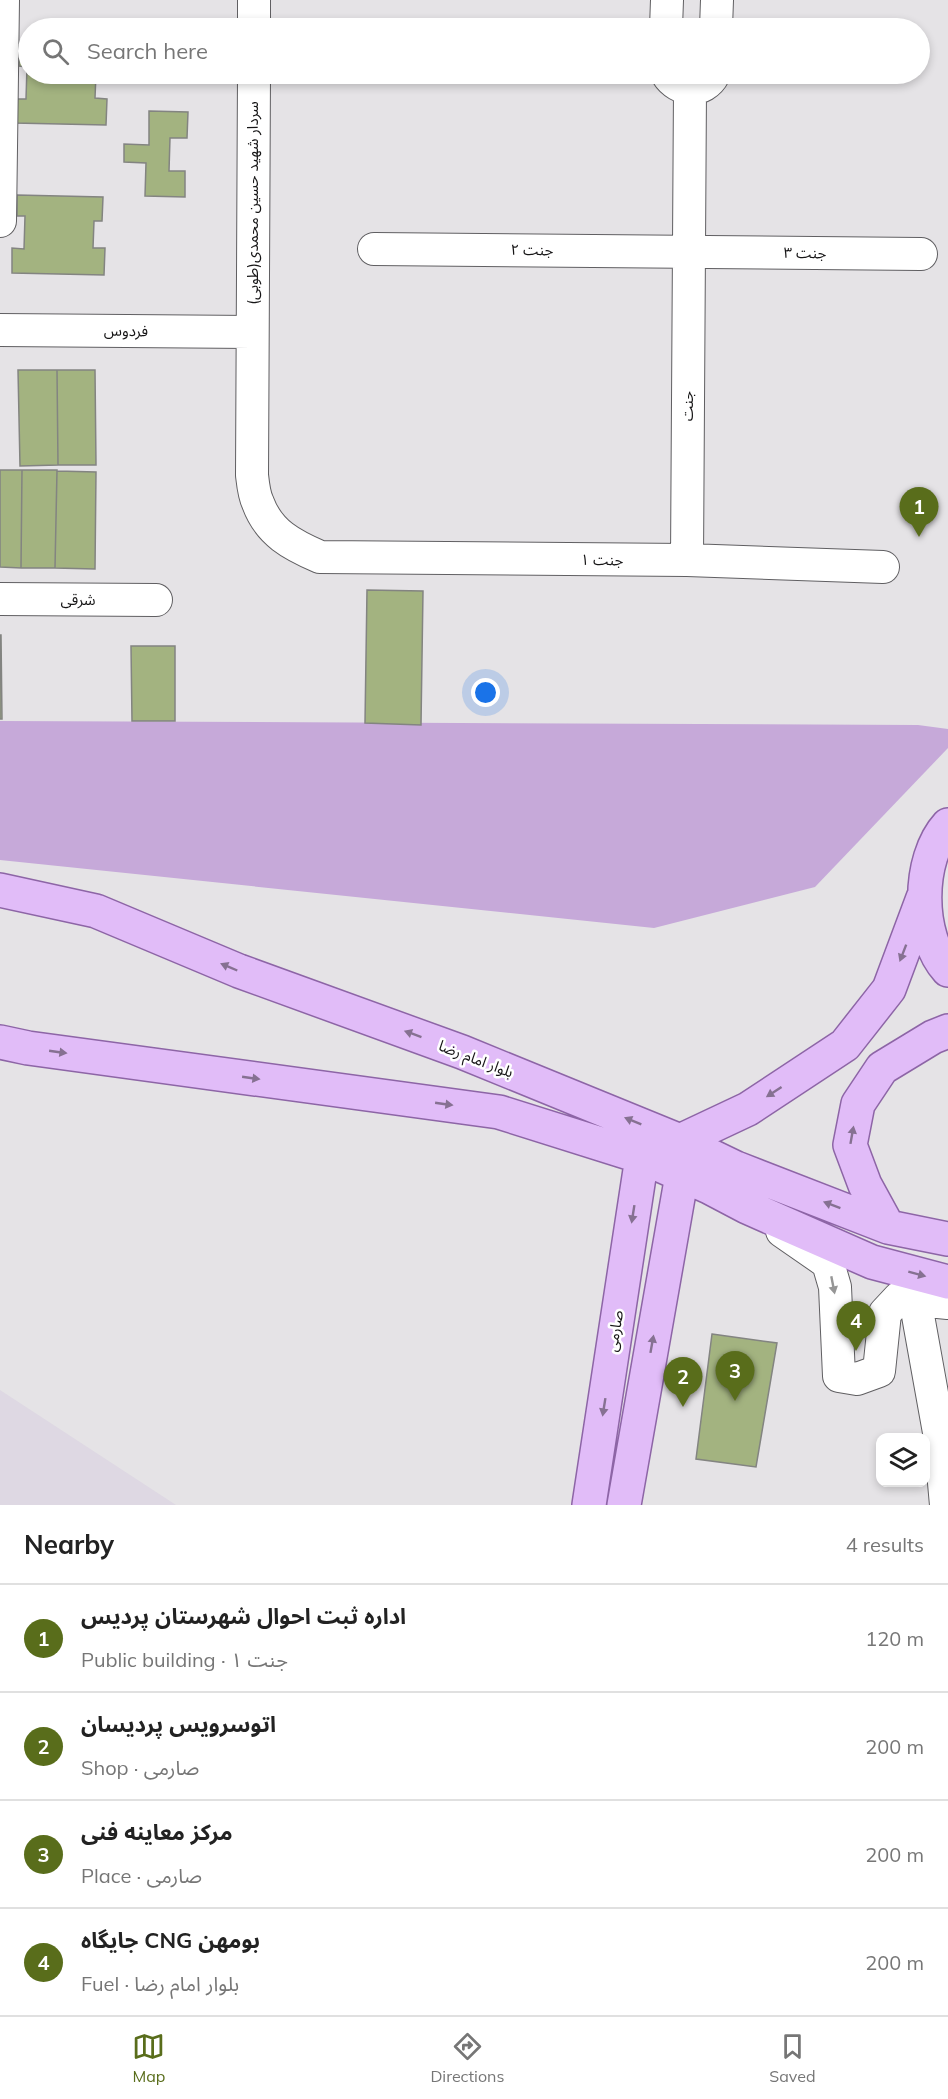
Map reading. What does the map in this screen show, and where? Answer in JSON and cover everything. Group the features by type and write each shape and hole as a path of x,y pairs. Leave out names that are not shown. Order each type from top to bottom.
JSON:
{"main road":[{"path":"680,1140 748,1109 845,1045 889,989 923,898 928,862 943,830 948,825"},
{"name":"بلوار امام رضا","path":"0,890 96,911 239,971 462,1052 680,1140 736,1168 888,1227 948,1239"},
{"path":"923,898 929,933 948,970"},
{"path":"888,1227 865,1185 850,1145 858,1104 882,1068 933,1037 948,1031"},
{"path":"0,1042 40,1050 499,1112 642,1156 747,1207 872,1262 948,1282"},
{"name":"صارمی","path":"590,1499 642,1156"},
{"path":"590,1499 625,1502 682,1175"}],"street":[{"path":"0,221 3,0"},
{"path":"254,0 254,18"},
{"path":"666,18 667,0"},
{"path":"716,18 717,0"},
{"name":"سردار شهید حسین محمدی(طوبی)","path":"254,84 252,475 258,503 272,528 294,546 320,557"},
{"name":"جنت","path":"687,560 690,84"},
{"name":"جنت ۲","path":"374,249 689,252"},
{"name":"جنت ۳","path":"689,252 921,254"},
{"name":"فردوس","path":"0,330 252,332"},
{"name":"جنت ۱","path":"320,557 687,560 883,567"},
{"name":"شرقی","path":"0,599 156,600"},
{"path":"747,1207 828,1263 835,1287 839,1376 857,1378 879,1371 885,1313 899,1298 948,1303"},
{"path":"915,1299 940,1438 946,1505"}],"shaded area":[{"path":"0,721 918,725 948,729 948,748 815,887 654,928 0,860"},
{"path":"0,1390 176,1505 0,1505"}],"building":[{"path":"26,84 96,84 95,98 107,99 106,125 14,123 14,99 26,99"},
{"path":"149,111 188,112 187,138 170,138 169,171 185,171 185,197 145,196 146,163 124,162 124,144 149,145"},
{"path":"17,195 103,197 102,221 94,221 93,248 105,248 104,275 12,273 12,248 24,249 25,216 17,216"},
{"path":"18,370 57,370 58,465 20,466"},
{"path":"57,370 95,370 96,465 58,465"},
{"path":"0,470 22,470 21,568 0,567"},
{"path":"22,470 57,470 55,568 21,568"},
{"path":"57,471 96,472 95,569 55,568"},
{"path":"367,590 423,591 421,725 365,723"},
{"path":"1,635 2,719 0,719"},
{"path":"131,646 175,646 175,721 132,721"},
{"path":"712,1334 777,1343 756,1467 696,1459"}],"place":[{"name":"اداره ثبت احوال شهرستان پردیس","path":"919,537"},
{"name":"جایگاه CNG بومهن","path":"856,1351"},
{"name":"مرکز معاینه فنی","path":"735,1401"},
{"name":"اتوسرویس پردیسان","path":"683,1407"}]}
